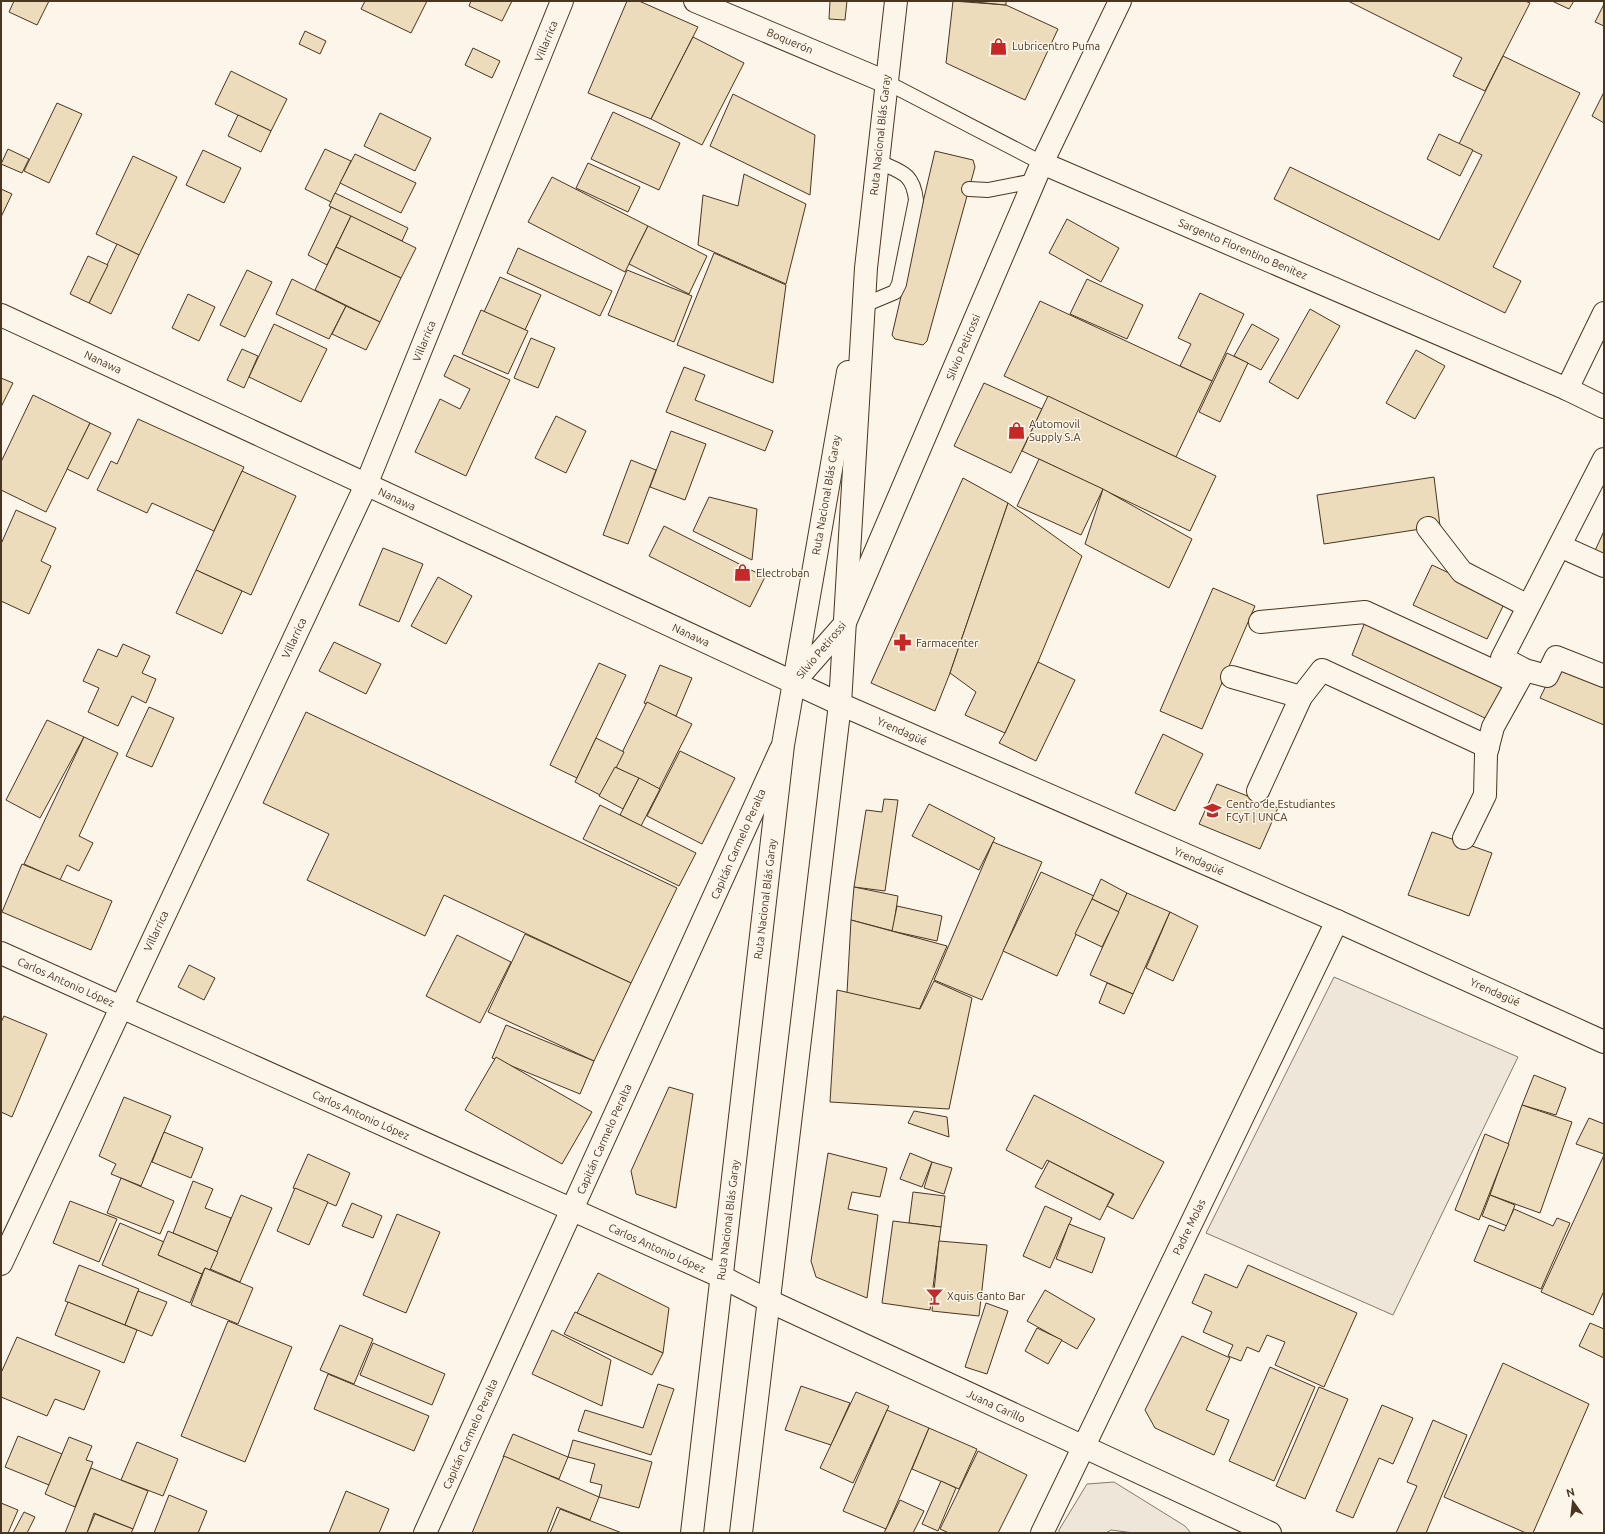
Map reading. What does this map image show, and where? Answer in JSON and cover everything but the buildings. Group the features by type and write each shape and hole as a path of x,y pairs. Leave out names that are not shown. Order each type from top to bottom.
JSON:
{"main road":[{"name":"Villarrica","path":"1,1264 366,484 562,1"},
{"name":"Boquerón","path":"695,1 886,82"},
{"name":"Ruta Nacional Blás Garay","path":"741,1533 840,704 866,268 896,1"},
{"name":"Silvio Petirossi","path":"793,683 844,625 1038,172 1120,1"},
{"name":"Sargento Florentino Benitez","path":"1038,172 1567,389 1604,408"},
{"name":"Ruta Nacional Blás Garay","path":"692,1533 783,745 866,268"},
{"path":"1567,389 1604,313"},
{"name":"Nanawa","path":"1,315 793,683"},
{"path":"1521,676 1502,658 1604,459"},
{"path":"1428,528 1462,572 1528,606"},
{"path":"1560,546 1604,566"},
{"path":"1260,622 1365,612 1521,676 1547,676 1556,657 1604,676"},
{"path":"1258,791 1301,697 1322,670 1488,747"},
{"path":"1464,838 1485,795 1486,754 1493,727 1521,676"},
{"path":"1232,677 1301,697"},
{"name":"Yrendagüé","path":"793,683 1337,921 1604,1042"},
{"name":"Capitán Carmelo Peralta","path":"425,1533 783,745"},
{"name":"Padre Molas","path":"1042,1533 1337,921"},
{"name":"Carlos Antonio López","path":"1,953 722,1277"},
{"name":"Juana Carillo","path":"722,1277 768,1300 1270,1533"}],"lane":[{"name":"Sargento Florentino Benitez","path":"886,82 1038,172"},
{"path":"864,305 894,292 899,284 916,200 920,188 907,176 877,161"},
{"path":"969,189 988,190 1038,172"}],"shaded area":[{"path":"1334,977 1518,1057 1393,1315 1206,1233"},
{"path":"1114,1482 1185,1526 1191,1533 1134,1533 1111,1530 1106,1533 1059,1533 1059,1530 1087,1484"}],"place":[{"name":"Lubricentro Puma","path":"999,46"},
{"name":"Automovil Supply S.A","path":"1016,430"},
{"name":"Electroban","path":"743,573"},
{"name":"Farmacenter","path":"903,643"},
{"name":"Centro de Estudiantes FCyT | UNCA","path":"1213,810"},
{"name":"Xquis Canto Bar","path":"934,1296"}]}
